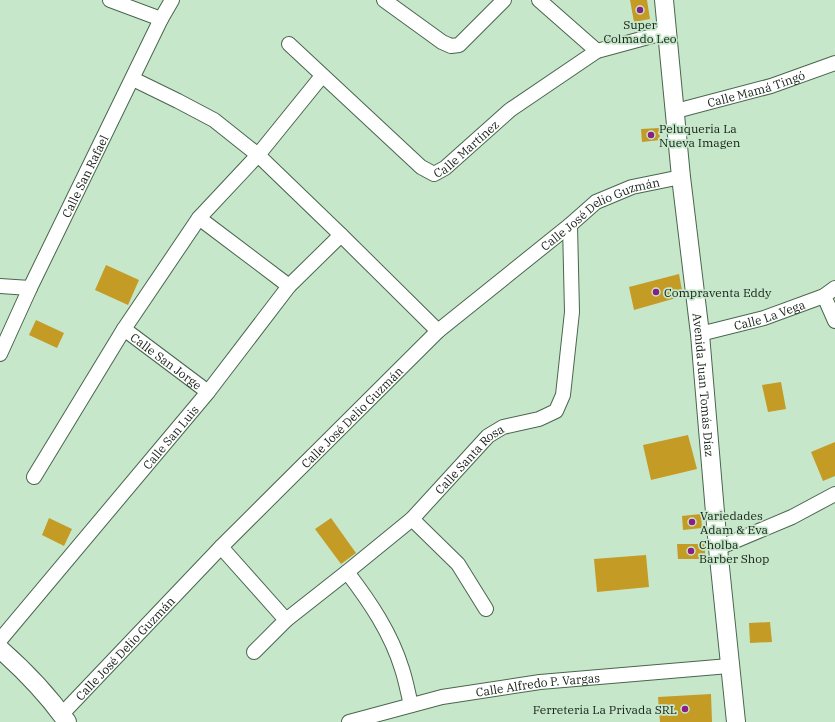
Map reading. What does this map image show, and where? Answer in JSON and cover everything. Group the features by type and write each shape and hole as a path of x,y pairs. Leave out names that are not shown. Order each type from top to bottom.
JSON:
{"street":[{"path":"110,0 161,19"},
{"name":"Calle San Rafael","path":"0,354 30,288 161,19 172,0"},
{"path":"384,0 451,46 459,45 504,0"},
{"path":"540,0 597,51"},
{"name":"Avenida Juan Tomás Díaz","path":"664,0 676,111 681,177 700,334 718,548 729,666 736,722"},
{"name":"Calle Martínez","path":"289,44 421,167 434,174 445,168 510,110 597,51 667,32"},
{"name":"Calle Mamá Tingó","path":"676,111 771,86 835,63"},
{"path":"34,477 124,328 199,218 258,155 322,76"},
{"path":"133,79 214,120 258,155 438,331"},
{"name":"Calle José Delio Guzmán","path":"65,718 221,546 438,331 570,225 596,202 632,187 681,177"},
{"path":"199,218 289,286"},
{"name":"Calle Santa Rosa","path":"254,652 286,620 412,519 488,436 503,427 539,419 556,410 563,395 572,312 570,225"},
{"name":"Calle San Luis","path":"0,640 208,392 289,286 341,235"},
{"path":"0,286 30,288"},
{"path":"830,292 835,321"},
{"name":"Calle La Vega","path":"700,334 764,318 830,292"},
{"name":"Calle San Jorge","path":"124,328 208,392"},
{"path":"718,548 792,517 835,494"},
{"path":"412,519 458,564 486,608"},
{"path":"221,546 286,620"},
{"path":"347,572 368,600 388,633 402,668 411,705"},
{"path":"0,649 31,678 65,718"},
{"name":"Calle Alfredo P. Vargas","path":"349,722 442,697 540,682 729,666"}],"building":[{"name":"Super Colmado Leo","path":"630,0 647,0 650,19 634,22"},
{"name":"Peluqueria La Nueva Imagen","path":"659,128 660,140 642,142 641,129"},
{"path":"106,265 139,280 128,305 95,290"},
{"name":"Compraventa Eddy","path":"679,274 683,296 634,310 629,287"},
{"path":"36,320 64,333 57,348 29,335"},
{"path":"781,382 786,409 768,412 762,385"},
{"path":"688,435 697,469 651,480 643,445"},
{"path":"835,442 835,476 823,481 811,452"},
{"name":"Variedades Adam & Eva","path":"701,514 702,528 683,530 682,516"},
{"path":"49,518 72,529 64,546 42,535"},
{"path":"331,518 356,553 341,564 315,529"},
{"name":"Cholba Barber Shop","path":"677,544 705,544 705,559 678,559"},
{"path":"646,555 649,587 597,592 594,559"},
{"path":"770,622 772,642 750,643 749,623"},
{"name":"Ferreteria La Privada SRL","path":"711,694 712,722 660,722 658,697"}],"place":[{"name":"Super Colmado Leo","path":"640,10"},
{"name":"Peluqueria La Nueva Imagen","path":"651,135"},
{"name":"Compraventa Eddy","path":"656,292"},
{"name":"Variedades Adam & Eva","path":"692,522"},
{"name":"Cholba Barber Shop","path":"691,551"},
{"name":"Ferreteria La Privada SRL","path":"685,709"}]}
